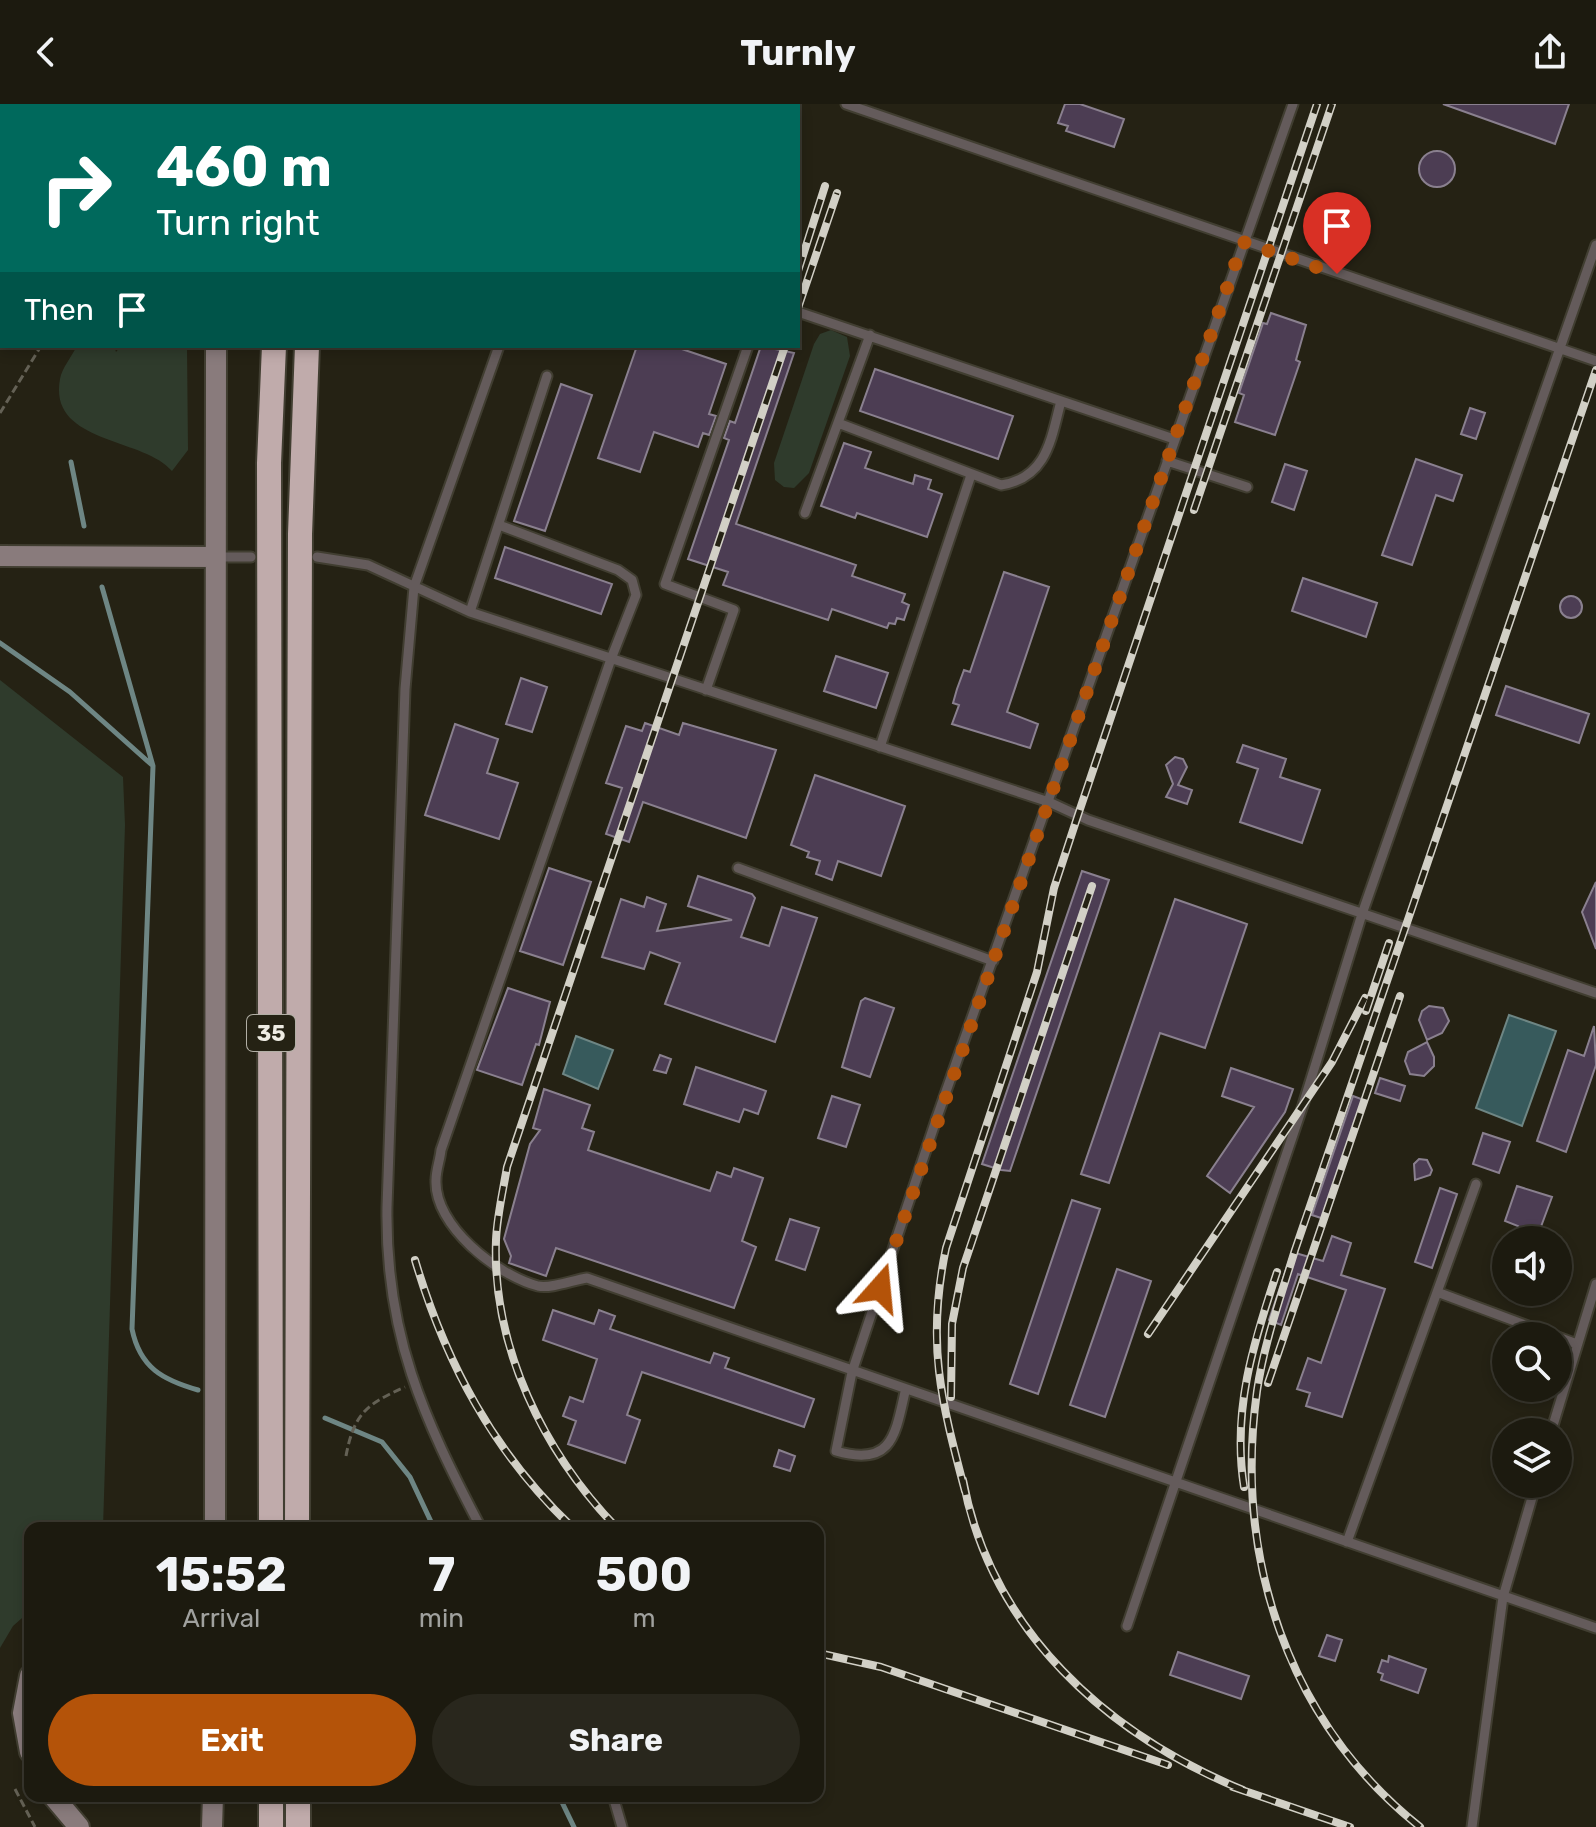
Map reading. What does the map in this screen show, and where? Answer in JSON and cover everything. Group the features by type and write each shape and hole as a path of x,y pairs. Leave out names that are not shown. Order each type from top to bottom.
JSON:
{"highway":[{"name":"35","path":"271,1522 269,448 274,348"},
{"name":"35","path":"297,1522 300,550 307,348"},
{"path":"271,1802 271,1827"},
{"path":"298,1802 298,1827"}],"street":[{"path":"215,1522 216,348"},
{"path":"0,556 215,557"},
{"path":"58,1802 79,1827"},
{"path":"212,1827 213,1802"}],"lane":[{"path":"846,104 1596,361"},
{"path":"905,1392 895,1437 874,1455 857,1457 836,1451 852,1372 1293,104"},
{"path":"1127,1626 1303,1105 1362,914 1596,245"},
{"path":"800,313 1174,439"},
{"path":"805,513 870,335"},
{"path":"478,1522 412,1384 387,1263 405,689 414,587 498,348"},
{"path":"706,690 734,610 665,584 747,348"},
{"path":"470,612 547,376"},
{"path":"838,423 1001,485 1020,482 1033,472 1045,455 1061,401"},
{"path":"1167,461 1247,487"},
{"path":"880,747 971,475"},
{"path":"499,525 618,570 632,580 636,595 441,1150 435,1183 445,1217 472,1248 498,1266 540,1287 587,1278 905,1392 1174,1481 1596,1628"},
{"path":"215,557 251,557"},
{"path":"317,557 368,565 470,612 1049,802 1088,820 1596,993"},
{"path":"738,868 993,961"},
{"path":"1347,1542 1476,1184"},
{"path":"1555,1418 1596,1284"},
{"path":"1437,1292 1516,1322"},
{"path":"1572,1342 1577,1344"},
{"path":"1472,1827 1503,1597 1532,1498"},
{"path":"615,1802 622,1827"}],"path":[{"path":"0,413 40,348"},
{"path":"346,1456 351,1429 362,1412 379,1399 412,1384"},
{"path":"15,1789 35,1827"}],"green space":[{"path":"831,330 847,337 850,356 809,473 794,488 784,487 775,480 774,463 814,344 820,334"},
{"path":"76,348 115,348 116,352 119,348 187,348 188,450 172,471 159,460 101,437 68,416 60,400 60,379"},
{"path":"0,680 123,777 125,825 103,1522 24,1522 24,1616 13,1626 0,1648"}],"water":[{"path":"1509,1015 1556,1031 1522,1126 1476,1108"},
{"path":"576,1036 613,1050 598,1089 563,1074"}],"building":[{"path":"1065,104 1080,104 1124,119 1114,147 1066,131 1068,126 1058,123"},
{"path":"1443,104 1569,104 1555,144"},
{"path":"1437,151 1450,156 1455,169 1450,182 1437,187 1424,182 1419,169 1424,156"},
{"path":"1271,313 1306,325 1296,360 1300,362 1275,435 1235,422 1244,395 1239,393 1263,323 1267,324"},
{"path":"636,348 679,348 726,364 709,414 716,416 709,435 703,433 698,447 654,432 640,472 598,458"},
{"path":"760,348 794,353 736,524 856,565 852,576 905,594 902,602 909,605 904,620 897,618 895,624 889,623 887,628 832,609 828,620 723,585 728,572 688,559 729,440 724,438 730,421 735,423"},
{"path":"875,369 1013,416 998,459 860,411"},
{"path":"561,384 592,395 545,531 514,521"},
{"path":"1470,408 1485,413 1476,439 1461,434"},
{"path":"844,443 871,452 865,468 913,484 915,475 931,480 928,489 942,494 927,537 857,513 855,518 821,506"},
{"path":"1416,459 1462,475 1453,501 1436,495 1412,565 1382,555"},
{"path":"1285,464 1307,471 1294,510 1272,502"},
{"path":"505,547 612,584 601,614 495,578"},
{"path":"1004,572 1049,587 1007,712 1038,724 1030,748 952,724 959,705 953,703 957,689 964,670 970,672"},
{"path":"1303,578 1377,603 1366,637 1292,611"},
{"path":"1571,596 1582,607 1571,618 1560,607"},
{"path":"836,656 888,673 876,708 824,691"},
{"path":"521,678 547,687 532,732 506,724"},
{"path":"1506,686 1589,714 1579,743 1496,715"},
{"path":"645,723 679,735 683,723 776,750 746,838 643,802 629,842 606,834 622,788 606,783 626,726 642,731"},
{"path":"455,724 498,739 487,773 518,783 499,839 425,815"},
{"path":"1243,745 1286,759 1280,777 1320,790 1302,843 1240,822 1258,769 1237,762"},
{"path":"1175,757 1183,759 1187,767 1178,785 1192,790 1187,804 1166,797 1173,784 1166,765"},
{"path":"815,775 905,806 881,876 838,861 832,880 816,874 820,861 807,857 809,852 791,845"},
{"path":"549,868 591,882 563,965 520,951"},
{"path":"1082,871 1109,880 1010,1171 1001,1170 982,1164"},
{"path":"698,876 752,894 755,898 741,937 769,946 782,907 817,918 775,1042 665,1004 680,963 650,952 644,969 602,957 621,899 644,907 647,897 666,904 657,931 732,920 688,906"},
{"path":"1596,882 1596,949 1582,912"},
{"path":"1175,899 1247,924 1205,1048 1160,1033 1109,1183 1081,1174"},
{"path":"508,988 550,1002 539,1045 536,1044 522,1085 477,1070"},
{"path":"865,998 894,1008 870,1077 842,1067 861,1001"},
{"path":"1429,1006 1443,1008 1449,1021 1442,1033 1427,1040 1419,1020 1422,1011"},
{"path":"1594,1026 1596,1065 1566,1152 1537,1141 1568,1050 1584,1056"},
{"path":"1427,1042 1434,1057 1434,1066 1424,1076 1410,1074 1405,1061 1408,1052"},
{"path":"660,1055 671,1059 666,1073 654,1070"},
{"path":"696,1067 766,1091 758,1114 744,1109 739,1122 684,1104"},
{"path":"1231,1068 1293,1089 1285,1112 1230,1193 1207,1176 1254,1107 1222,1096"},
{"path":"1380,1078 1405,1086 1400,1101 1375,1093"},
{"path":"544,1089 590,1105 582,1128 594,1132 588,1150 710,1191 717,1172 731,1177 734,1168 763,1178 742,1241 756,1247 734,1308 556,1248 546,1276 509,1263 511,1256 504,1239 530,1144 540,1130 533,1128"},
{"path":"832,1096 860,1105 846,1147 818,1138"},
{"path":"1353,1096 1364,1100 1324,1219 1312,1215"},
{"path":"1483,1133 1510,1142 1499,1173 1473,1164"},
{"path":"1419,1159 1427,1160 1432,1170 1430,1175 1415,1180 1414,1164"},
{"path":"1517,1186 1552,1197 1541,1226 1518,1226 1505,1221"},
{"path":"1440,1188 1457,1194 1432,1268 1415,1262"},
{"path":"1072,1200 1100,1209 1038,1394 1010,1384"},
{"path":"790,1219 819,1228 805,1270 776,1260"},
{"path":"1332,1236 1351,1243 1341,1275 1385,1289 1342,1417 1306,1406 1310,1393 1297,1389 1308,1358 1321,1363 1346,1290 1298,1274 1281,1325 1269,1320 1292,1252 1323,1261"},
{"path":"1117,1269 1151,1281 1105,1417 1070,1405"},
{"path":"553,1310 594,1324 599,1310 615,1316 610,1329 710,1363 714,1353 729,1358 725,1368 814,1399 804,1427 642,1372 627,1415 640,1420 625,1463 568,1444 576,1421 563,1416 570,1397 583,1402 597,1359 543,1340"},
{"path":"779,1450 795,1456 790,1471 774,1466"},
{"path":"1327,1635 1342,1640 1335,1661 1319,1656"},
{"path":"1178,1652 1249,1676 1241,1699 1170,1675"},
{"path":"1389,1656 1426,1669 1418,1693 1381,1680 1383,1674 1378,1672 1382,1660 1388,1662"}],"waterway":[{"path":"71,462 84,526"},
{"path":"102,587 153,766 132,1329 147,1363 164,1377 198,1390"},
{"path":"0,643 70,692 152,765"},
{"path":"325,1418 382,1442 410,1477 431,1522"},
{"path":"562,1802 574,1827"}],"railway":[{"path":"965,1491 939,1371 937,1313 946,1248 1037,972 1054,888 1317,104"},
{"path":"1194,510 1332,104"},
{"path":"800,265 825,186"},
{"path":"800,302 837,193"},
{"path":"612,1522 567,1466 546,1432 513,1358 497,1280 499,1213 507,1167 784,348"},
{"path":"1420,1827 1374,1785 1335,1738 1304,1686 1280,1632 1263,1574 1254,1514 1252,1453 1257,1391 1268,1337 1295,1250 1596,370"},
{"path":"951,1397 952,1324 963,1268 1092,886"},
{"path":"1366,1011 1389,943"},
{"path":"1268,1383 1400,996"},
{"path":"1148,1334 1332,1062 1365,998"},
{"path":"415,1260 442,1335 476,1405 519,1469 567,1522"},
{"path":"1244,1487 1241,1431 1247,1378 1277,1272"},
{"path":"963,1480 977,1534 999,1584 1028,1630 1062,1671 1102,1707 1146,1739 1193,1767 1243,1790"},
{"path":"824,1654 881,1667 1168,1765"},
{"path":"1233,1787 1350,1827"}],"route":[{"path":"880,1288 1243,242 1337,274"}]}
